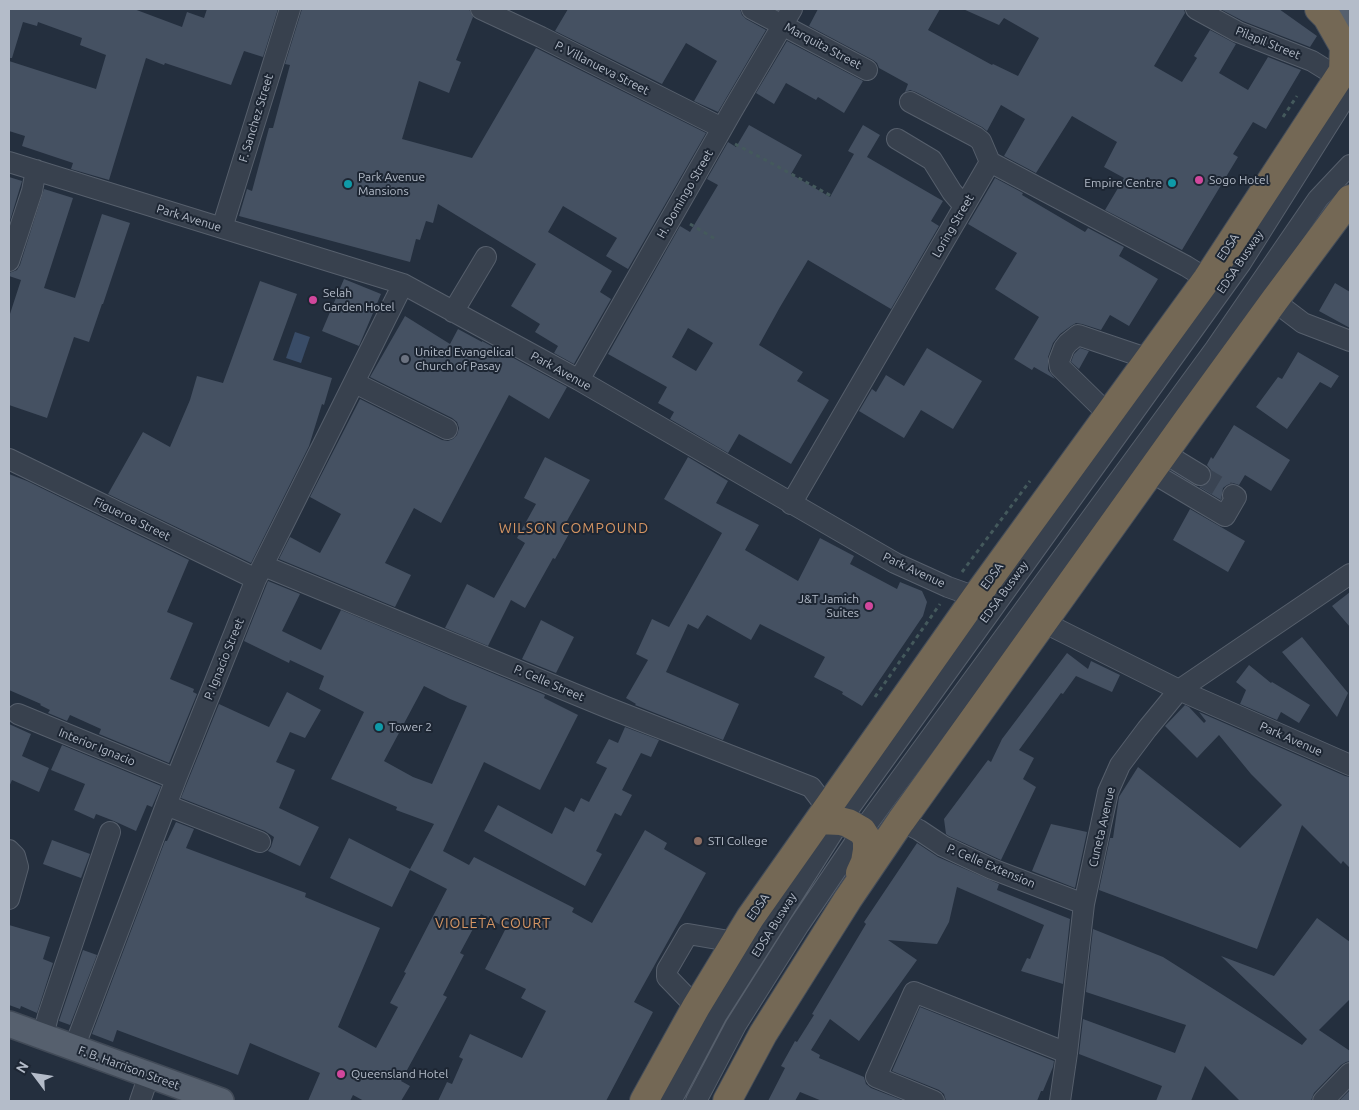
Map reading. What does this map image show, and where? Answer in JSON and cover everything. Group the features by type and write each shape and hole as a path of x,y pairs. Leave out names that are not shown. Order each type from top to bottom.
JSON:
{"highway":[{"path":"1319,9 1327,17 1344,46 1345,74"},
{"name":"EDSA","path":"644,1101 696,1007 750,918 837,820 976,597 1207,280 1345,74"},
{"path":"727,1101 763,1034 848,899 901,821 1157,462 1350,199"},
{"path":"837,820 867,839 865,862 848,899"}],"main road":[{"path":"1338,9 1350,19"},
{"name":"F. B. Harrison Street","path":"9,1024 222,1101"}],"street":[{"name":"F. Sanchez Street","path":"222,228 290,9"},
{"name":"P. Villanueva Street","path":"481,9 541,37 720,132"},
{"name":"Marquita Street","path":"752,9 788,17 867,70"},
{"name":"Pilapil Street","path":"1196,9 1238,32 1345,74"},
{"name":"H. Domingo Street","path":"579,380 720,132 788,17"},
{"name":"EDSA Busway","path":"671,1101 716,1016 837,820 1241,262 1345,74"},
{"path":"910,102 976,136 981,141 990,162 1207,280"},
{"path":"897,139 932,160 952,192 964,206"},
{"name":"Park Avenue","path":"9,162 403,284 579,380 895,563 948,587 976,597"},
{"name":"Loring Street","path":"791,504 990,162"},
{"name":"EDSA Busway","path":"696,1101 736,1025 799,925 837,820 1215,349 1318,199 1350,165"},
{"path":"9,261 32,191 36,170"},
{"path":"453,312 486,257"},
{"name":"P. Ignacio Street","path":"74,1048 176,779 260,573 403,284"},
{"path":"1274,302 1303,322 1350,341"},
{"path":"1108,415 1060,366 1061,354 1068,343 1078,335 1149,359"},
{"path":"354,383 447,429"},
{"name":"Figueroa Street","path":"9,459 260,573"},
{"path":"1157,462 1200,475"},
{"path":"1157,462 1225,516 1236,497 1233,495"},
{"name":"P. Celle Street","path":"260,573 811,787 837,820"},
{"name":"Cuneta Avenue","path":"1060,1101 1068,1053 1084,904 1108,792 1120,765 1179,690 1350,574"},
{"name":"Park Avenue","path":"1043,622 1179,690 1350,765"},
{"name":"Interior Ignacio","path":"18,714 176,779"},
{"path":"166,805 260,842"},
{"name":"P. Celle Extension","path":"901,821 943,846 992,869 1084,904"},
{"path":"43,1036 110,832"},
{"path":"9,850 16,856 18,867 9,899"},
{"path":"696,1007 667,977 667,970 688,934 735,942"},
{"path":"934,1101 876,1077 914,992 1068,1053"},
{"path":"1322,1101 1350,1073"},
{"path":"140,1101 149,1075"}],"path":[{"path":"1290,107 1297,96"},
{"path":"720,132 833,198"},
{"path":"673,214 717,240"}],"water":[{"path":"295,332 310,337 301,363 286,358"}],"building":[{"path":"9,9 134,9 182,27 187,12 204,18 207,9 278,9 263,57 244,51 231,85 146,58 109,180 71,169 73,163 22,146 25,136 9,131 9,61 96,89 106,55 80,45 82,38 38,22 37,26 23,22 12,58 9,58"},
{"path":"302,9 469,9 473,17 456,60 461,62 449,93 419,81 402,139 472,158 536,48 706,133 628,269 606,256 617,238 563,206 548,232 612,271 600,292 611,299 574,364 554,353 558,346 535,332 540,324 511,306 536,264 438,204 433,223 426,221 420,240 416,239 410,262 239,216 247,189 252,191 269,128 273,128 290,65 285,64"},
{"path":"568,9 740,9 746,19 766,30 718,112 694,101 717,61 686,43 662,84 555,31"},
{"path":"818,9 940,9 928,30 992,65 1018,76 1039,38 1004,18 999,25 963,9 1184,9 1185,13 1154,66 1182,82 1197,58 1194,56 1210,30 1236,44 1219,73 1248,90 1268,57 1301,70 1266,129 1253,122 1233,154 1238,157 1182,250 1105,210 1124,178 1104,167 1117,142 1072,116 1036,173 1004,156 1025,119 1001,105 987,131 916,92 910,90 905,92 908,84 879,68 873,60 809,26"},
{"path":"1223,9 1279,9 1317,36 1310,47 1243,21"},
{"path":"787,41 863,81 844,113 818,97 816,100 786,83 774,104 756,93"},
{"path":"749,125 802,155 791,174 830,197 854,154 848,151 863,125 880,135 867,157 943,201 931,221 939,226 891,309 808,260 780,307 759,345 803,372 797,381 829,400 791,464 739,434 728,453 670,419 674,412 658,403 667,387 608,354 680,226 690,232 718,185 707,179 728,142 736,147","holes":["688,328 713,343 696,371 672,357"]},
{"path":"9,177 22,181 9,224"},
{"path":"995,178 1023,193 1022,195 1085,232 1088,228 1124,247 1119,256 1158,279 1129,326 1110,315 1101,330 1076,323 1060,334 1053,343 1048,357 1048,370 1055,379 1034,367 1032,370 1014,359 1039,317 995,289 1017,253 968,224"},
{"path":"44,189 73,198 44,288 75,298 102,214 130,223 89,342 74,337 47,418 9,405 9,317 21,280 9,276 9,273 17,270 20,265"},
{"path":"344,279 381,294 359,346 322,331"},
{"path":"260,281 297,294 273,360 332,378 309,446 251,563 108,494 143,432 170,447 190,400 197,376 223,383"},
{"path":"1335,283 1350,292 1350,328 1319,311"},
{"path":"405,316 450,344 458,329 567,387 549,419 509,395 441,523 414,508 385,563 411,575 395,607 279,559 290,537 320,553 341,514 310,497 360,399 442,440 448,441 457,435 459,428 457,422 452,418 370,377"},
{"path":"927,348 982,381 953,429 921,410 904,438 859,411 872,389 876,392 886,375 904,386"},
{"path":"1080,348 1089,351 1079,369 1071,362 1074,354"},
{"path":"1298,352 1339,376 1331,388 1320,382 1287,429 1256,407 1278,377 1282,379"},
{"path":"1234,425 1290,460 1271,491 1245,475 1239,485 1233,483 1223,488 1221,500 1199,487 1205,486 1210,481 1212,475 1207,465 1211,457 1213,459"},
{"path":"545,457 590,480 563,528 570,532 555,559 553,558 525,608 511,600 488,646 445,628 467,584 494,598 525,543 517,538 536,504 524,498"},
{"path":"688,457 728,481 716,503 759,525 745,550 798,581 820,538 854,556 850,564 897,589 900,582 922,591 927,602 923,616 862,706 842,694 843,692 814,677 825,657 760,624 751,640 707,615 698,629 688,624 666,672 739,704 723,740 635,705 626,698 648,660 636,654 652,619 669,627 722,533 664,499"},
{"path":"9,474 189,560 167,612 193,623 170,679 194,689 193,692 197,694 169,763 99,734 101,729 70,715 67,721 48,713 50,710 41,704 9,690"},
{"path":"1190,509 1245,541 1228,572 1173,540"},
{"path":"268,581 300,594 282,631 321,650 341,610 545,695 544,698 578,715 540,790 484,762 443,851 469,865 474,857 574,908 572,912 592,923 645,830 667,843 664,849 706,873 634,1002 653,1012 606,1101 438,1101 447,1082 452,1084 463,1059 459,1057 470,1034 522,1058 546,1011 521,998 526,989 485,969 506,928 481,914 460,953 464,955 443,995 447,997 401,1081 410,1086 401,1101 364,1101 353,1095 350,1101 308,1101 320,1073 250,1043 238,1075 117,1030 113,1042 92,1034 165,841 167,841 176,822 194,829 186,848 306,893 305,897 380,928 338,1027 376,1048 398,1007 390,1003 447,889 410,870 392,907 330,878 349,838 410,869 434,824 396,810 397,807 331,779 364,712 319,689 324,676 290,660 289,663 244,641","holes":["424,686 467,706 432,784 413,777 384,761"]},
{"path":"1350,592 1350,627 1332,606"},
{"path":"541,620 574,637 556,673 522,659"},
{"path":"1302,637 1348,693 1337,717 1282,652"},
{"path":"1067,653 1088,669 1091,661 1120,675 1112,692 1076,676 1063,694 1061,693 1019,750 1034,758 1023,779 1036,787 1001,860 949,836 946,834 944,819 988,760 991,762 1002,739"},
{"path":"1249,665 1271,683 1310,705 1299,723 1281,712 1277,720 1240,704 1246,690 1236,682"},
{"path":"287,692 321,710 305,738 290,732 276,762 295,770 279,808 319,827 300,866 268,851 274,837 265,831 181,798 219,704 269,727"},
{"path":"1185,705 1204,723 1206,721 1199,712 1350,777 1350,868 1343,861 1341,864 1302,825 1257,949 1099,890 1110,838 1113,838 1119,797 1138,767 1240,848 1282,805 1251,774 1219,735 1197,758 1165,726"},
{"path":"9,724 31,734 22,756 49,768 39,792 12,780 9,787"},
{"path":"625,727 659,740 651,757 641,753 622,790 632,795 621,816 615,813 596,851 602,854 585,886 484,831 498,805 552,834 565,807 574,812 581,798 589,802 607,768 596,763 609,739 618,743"},
{"path":"62,745 161,786 152,807 147,805 136,831 96,814 94,819 74,810 85,784 51,770"},
{"path":"1051,824 1087,832 1075,888 1032,871"},
{"path":"52,840 90,854 81,878 43,864"},
{"path":"917,843 938,857 999,884 997,890 1070,919 1063,984 1021,971 1027,958 1030,959 1044,925 957,887 949,922 937,944 888,940 917,960 859,1041 830,1019 811,1050 820,1055 819,1058 864,1077 866,1084 871,1088 904,1101 822,1101 800,1092 795,1101 768,1101 785,1068 781,1066 795,1041 797,1042 814,1015 812,1014 866,924 864,922"},
{"path":"1317,918 1350,942 1350,999 1319,1030 1350,1051 1350,1061 1341,1065 1314,1093 1311,1101 1240,1101 1205,1066 1191,1101 1156,1101 1162,1086 1079,1054 1083,1019 1175,1053 1186,1025 1086,992 1093,929 1163,957 1302,1045 1307,1039 1221,956 1274,976"},
{"path":"9,925 50,937 43,959 53,963 37,1013 21,1006 20,1009 9,1005"},
{"path":"83,950 97,955 70,1025 59,1021"},
{"path":"920,1007 1054,1061 1043,1091 1041,1091 1037,1101 946,1101 944,1094 939,1090 892,1071"},
{"path":"1350,1090 1350,1101 1339,1101"}],"tunnel":[{"path":"1200,475 1233,495"}],"place":[{"name":"Sogo Hotel","path":"1199,180"},
{"name":"Empire Centre","path":"1172,183"},
{"name":"Park Avenue Mansions","path":"348,184"},
{"name":"Selah Garden Hotel","path":"313,300"},
{"name":"United Evangelical Church of Pasay","path":"405,359"},
{"name":"J&T Jamich Suites","path":"869,606"},
{"name":"Tower 2","path":"379,727"},
{"name":"STI College","path":"698,841"},
{"name":"Queensland Hotel","path":"341,1074"}],"district":[{"name":"WILSON COMPOUND","path":"574,528"},
{"name":"VIOLETA COURT","path":"493,923"}]}
